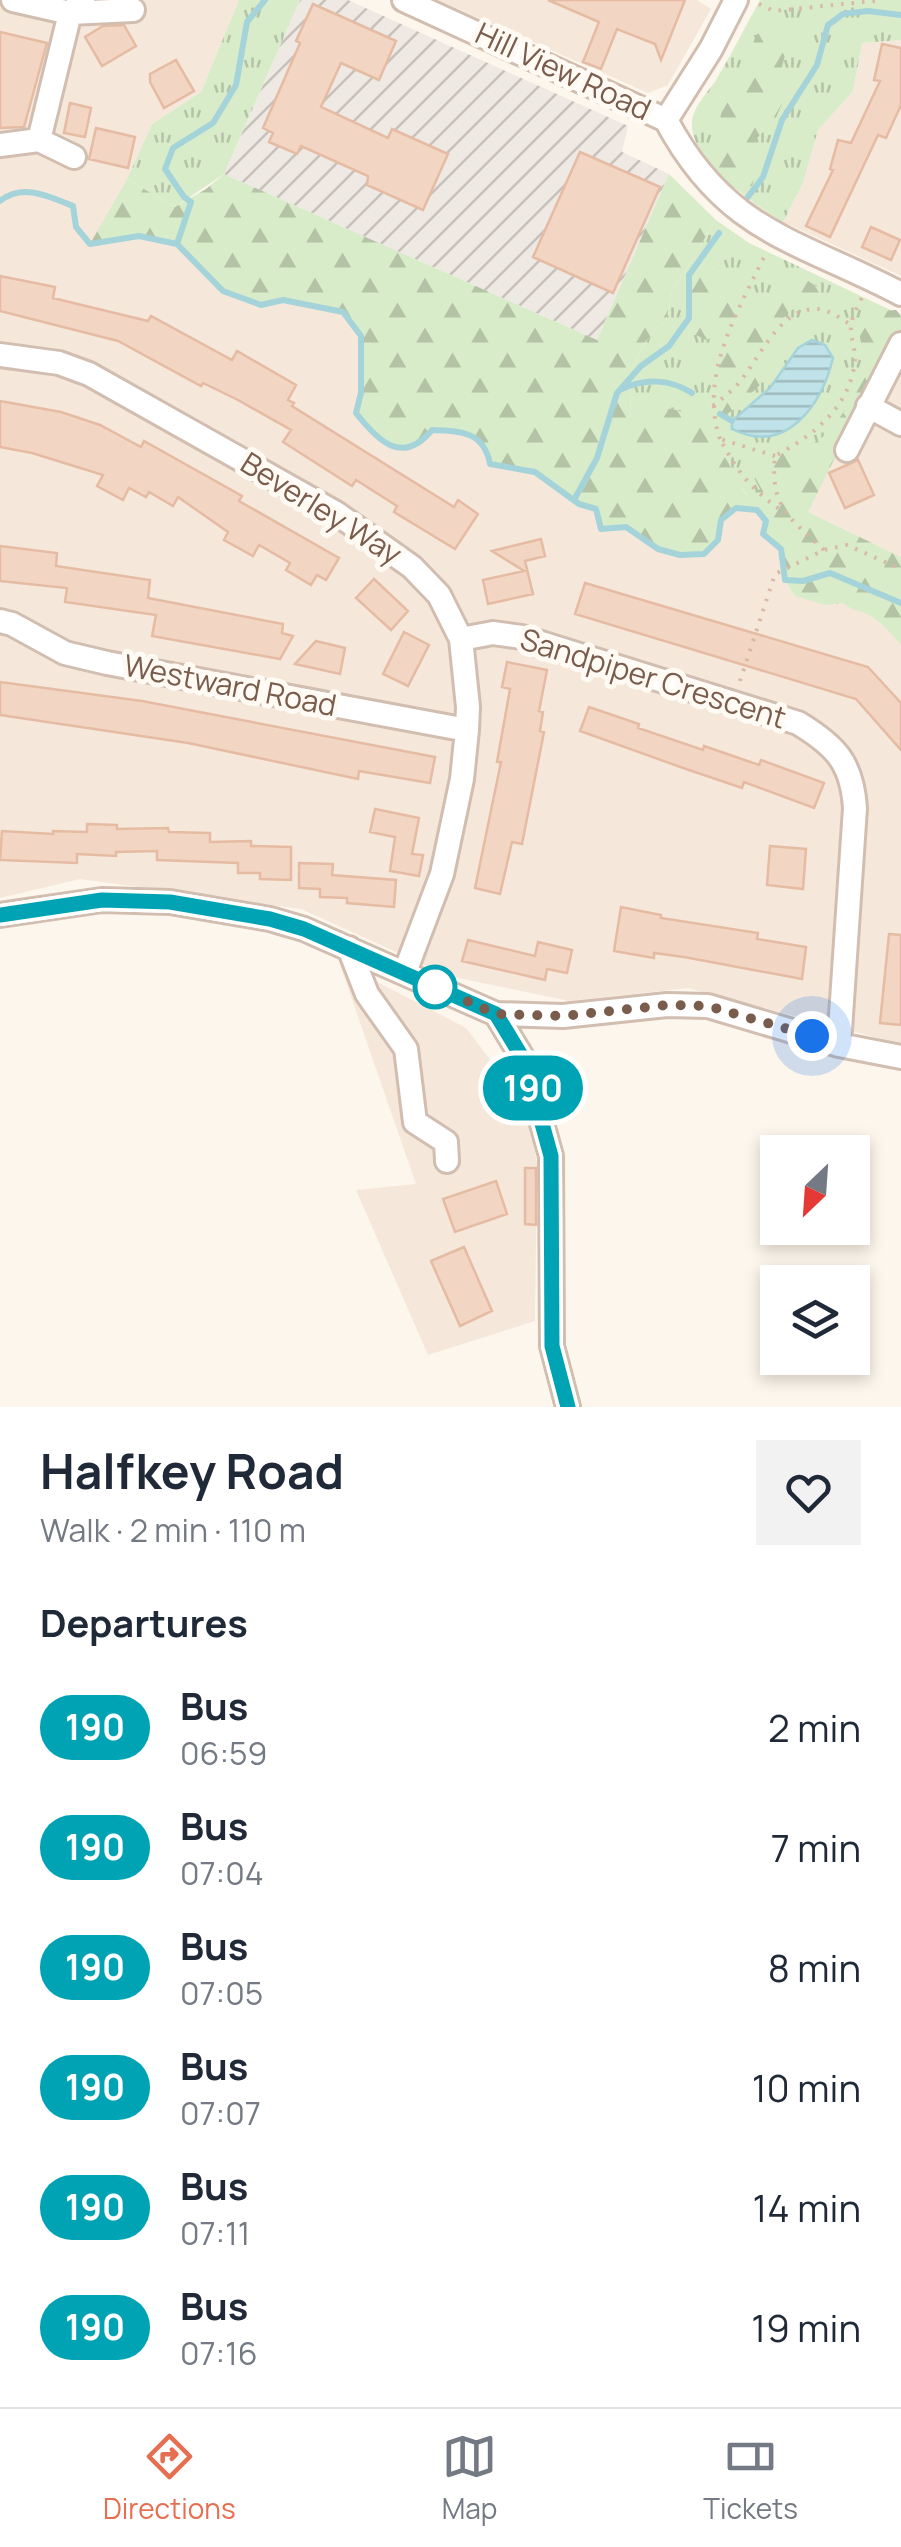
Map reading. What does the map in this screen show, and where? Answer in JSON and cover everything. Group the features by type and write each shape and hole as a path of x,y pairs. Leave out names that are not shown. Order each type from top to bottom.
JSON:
{"street":[{"path":"13,0 134,10"},
{"name":"Hill View Road","path":"404,0 440,28 576,89 666,120"},
{"path":"736,0 711,49 666,120 683,152 739,212 774,235 901,294"},
{"path":"40,140 76,6"},
{"path":"2,145 40,140 74,156"},
{"path":"847,450 901,344"},
{"name":"Beverley Way","path":"0,355 58,363 89,374 336,513 412,567 439,595 461,639 468,706 462,779 442,874 405,972"},
{"path":"868,406 901,424"},
{"name":"Westward Road","path":"0,621 66,653 107,663 466,730"},
{"name":"Sandpiper Crescent","path":"461,639 493,633 522,636 798,723 824,739 843,760 854,783 856,808 839,1045"},
{"path":"0,915 102,900 170,902 270,919 349,948 496,1014 563,1016 668,1005 708,1006 839,1045 901,1057"},
{"path":"349,948 367,994 406,1049 415,1122 446,1142 447,1162"},
{"path":"496,1014 525,1062 551,1156 552,1346 568,1407"}],"path":[{"path":"751,0 774,11 883,0"},
{"path":"774,235 726,335 712,416 735,468 752,490 824,550"},
{"path":"720,439 775,456 802,442 824,423 839,403 855,360 851,326 869,280"},
{"path":"713,406 738,384 775,333 792,317 813,308 834,313 851,326"},
{"path":"775,456 775,488 783,512"},
{"path":"733,702 776,574 824,550 847,544 901,569"}],"shaded area":[{"path":"0,0 239,0 201,92 152,124 91,243 139,236 177,244 223,291 261,305 283,300 343,312 361,336 361,393 356,413 421,443 432,430 474,436 513,470 537,473 582,505 596,509 658,549 718,540 721,520 736,508 757,510 766,521 763,534 781,549 901,603 901,1044 688,988 569,1001 449,976 301,909 80,879 0,898"},
{"path":"300,0 348,0 628,126 622,152 669,174 597,340 224,174"},
{"path":"438,0 697,0 711,9 668,85 648,93"},
{"path":"901,40 901,276 783,222 803,183 818,130 853,91 862,43"},
{"path":"901,332 901,557 808,512 893,339"},
{"path":"339,962 466,1028 528,1109 537,1163 535,1321 428,1355 356,1190 416,1184"}],"green space":[{"path":"239,0 300,0 224,174 175,207 127,179 152,124 201,92"},
{"path":"760,0 901,0 901,40 862,43 853,91 818,130 803,183 783,222 712,165 694,136 692,122"},
{"path":"768,30 786,38 780,76 783,101 775,120 756,139 761,155 752,186 733,188 714,172 711,149 724,133 719,126 724,96 748,75 757,34"},
{"path":"224,174 597,340 669,174 716,220 672,292 666,321 645,342 632,368 630,417 653,409 687,414 712,436 748,497 760,489 746,463 770,448 790,456 821,438 835,424 852,397 861,369 856,325 881,311 896,310 901,315 901,332 893,339 808,512 901,557 901,645 867,614 843,603 825,605 795,596 785,580 781,549 763,534 766,521 757,510 736,508 721,520 718,540 704,554 680,555 658,549 626,527 601,529 595,509 582,505 537,473 490,464 483,445 470,435 432,430 411,447 391,446 356,413 361,393 361,336 343,312 283,300 261,305 223,291 177,244 139,236 90,244 127,179 175,207"},
{"path":"716,220 749,243 901,315 901,332 893,339 808,512 757,510 732,473 630,418 632,368 645,342 666,321 672,292"},
{"path":"712,263 739,279 740,287 764,307 781,281 808,281 819,288 819,297 792,310 774,327 782,349 763,373 761,384 724,415 718,410 726,381 714,365 719,352 714,337 706,340 692,333 680,316 686,289"}],"water":[{"path":"812,340 825,345 833,358 810,409 785,431 769,436 751,436 732,429 732,421 770,388 798,348"}],"building":[{"path":"548,0 685,0 661,60 655,44 617,29 601,69 583,62 599,22"},
{"path":"313,4 396,41 379,80 341,63 321,107 388,138 392,129 448,154 423,210 367,185 368,176 301,146 297,154 269,142 273,133 263,128"},
{"path":"124,25 136,46 102,66 85,37 103,26"},
{"path":"0,32 47,43 24,127 0,128"},
{"path":"882,44 901,48 901,105 886,138 878,135 830,237 806,226 833,170 830,169 838,140 851,143 880,81 874,80"},
{"path":"176,60 194,91 164,108 150,82 150,74"},
{"path":"70,103 91,108 85,137 64,133"},
{"path":"96,128 135,137 128,168 89,159"},
{"path":"580,152 660,187 613,293 533,257"},
{"path":"871,227 900,240 891,260 862,247"},
{"path":"0,276 55,287 53,298 148,321 151,316 232,360 237,351 296,385 288,400 294,403 292,406 454,507 458,500 478,514 455,549 394,512 397,506 356,480 352,486 283,442 291,430 238,400 203,383 201,386 118,341 0,311"},
{"path":"0,401 61,412 100,425 141,447 144,441 242,496 239,501 339,558 326,580 317,575 311,585 286,570 290,563 259,545 253,556 224,540 228,532 178,497 173,506 149,492 146,497 129,488 123,500 97,486 103,475 0,447"},
{"path":"858,460 874,495 845,508 829,473"},
{"path":"541,539 545,556 525,561 533,594 488,604 483,580 524,571 492,551"},
{"path":"0,546 57,553 56,566 150,580 148,598 283,624 282,633 293,636 280,659 152,636 156,615 65,602 67,588 0,581"},
{"path":"374,579 408,611 391,630 356,598"},
{"path":"585,583 868,667 901,703 901,750 856,699 575,614"},
{"path":"404,632 429,645 408,686 383,674"},
{"path":"316,641 345,648 340,674 295,664"},
{"path":"507,662 547,670 539,711 543,712 540,731 544,732 522,844 512,842 500,894 475,888 501,762 497,762 510,689 502,687"},
{"path":"0,682 142,701 435,757 430,783 359,771 358,779 188,743 0,715"},
{"path":"589,707 703,750 704,746 759,765 761,760 824,783 814,808 744,782 742,788 580,731"},
{"path":"375,809 419,818 412,854 423,855 419,876 390,871 395,837 370,832"},
{"path":"87,824 117,825 117,829 168,828 169,832 210,833 210,842 251,841 251,846 291,847 291,880 260,879 260,873 238,873 238,863 157,860 157,851 116,852 116,856 77,854 77,863 0,860 2,831 87,832"},
{"path":"770,846 806,849 803,889 767,885"},
{"path":"299,863 333,864 332,875 396,880 394,907 347,903 347,898 320,897 320,889 299,888"},
{"path":"621,907 661,918 758,933 757,939 806,947 802,979 684,957 654,953 654,958 614,951"},
{"path":"889,934 901,935 901,1025 880,1023"},
{"path":"468,940 535,956 538,942 572,950 567,973 547,969 545,980 462,961"},
{"path":"525,1168 536,1168 536,1225 525,1224"},
{"path":"496,1181 507,1214 455,1232 443,1199"},
{"path":"464,1247 492,1311 460,1326 431,1261"}],"waterway":[{"path":"177,244 191,202 165,169 173,148 213,123 236,85 247,22 265,0"},
{"path":"747,198 763,177 782,120 817,65 828,25 843,14 868,11 901,15"},
{"path":"0,201 18,193 45,195 73,206 76,227 90,244 139,236 177,244 223,291 261,305 283,300 343,312 361,336 361,393 356,413 391,446 411,446 432,430 470,435 483,445 490,464 535,472 579,504 596,509 601,529 626,527 658,549 680,555 704,554 718,540 721,520 736,508 757,510 766,521 763,534 781,549 785,580 803,581 830,573 901,603"},
{"path":"574,500 597,458 617,393 641,366 669,346 689,318 689,275 719,233"},
{"path":"622,389 657,382 692,393"},
{"path":"720,414 732,421"}],"bus line":[{"name":"190","path":"0,915 102,900 170,902 270,919 304,929 496,1014 525,1062 551,1156 552,1346 568,1407"}],"route":[{"path":"435,987 496,1014 563,1016 668,1005 708,1006 812,1036"}]}
